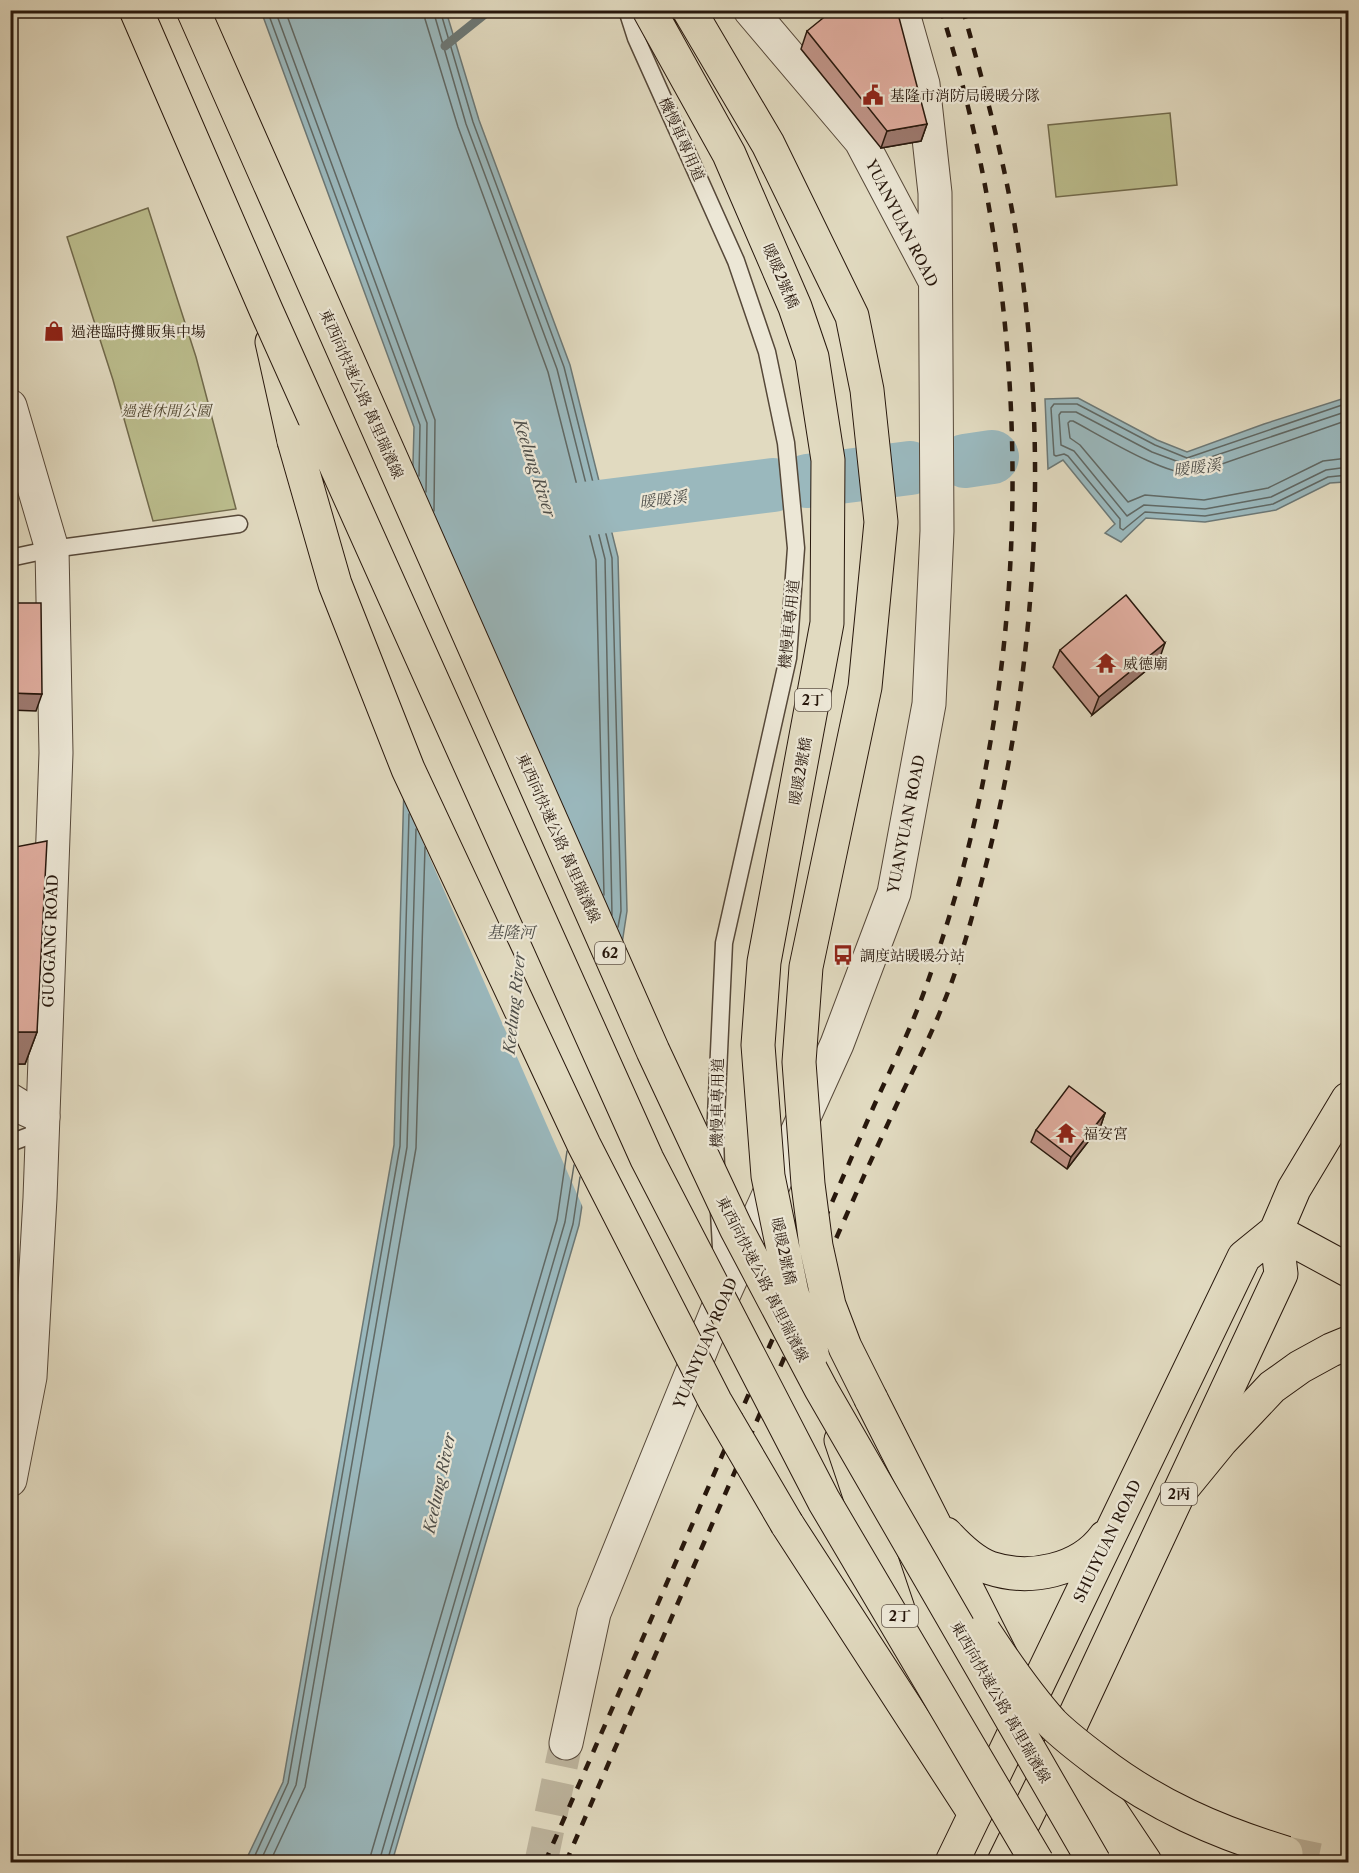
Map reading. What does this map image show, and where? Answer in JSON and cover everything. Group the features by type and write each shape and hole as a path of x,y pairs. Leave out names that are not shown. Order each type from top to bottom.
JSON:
{"main road":[{"path":"136,10 266,310 647,1158 824,1501 1036,1863"},
{"name":"東西向快速公路 萬里瑞濱線","path":"193,10 653,1051 736,1228 827,1402 1094,1863"},
{"name":"暖暖2號橋","path":"649,10 729,154 795,308 812,357 828,460 827,623 765,962 758,1045 768,1176 792,1293 827,1402"},
{"path":"689,10 768,144 852,316 867,390 881,522 865,687 806,967 799,1062 808,1184 816,1246 826,1293 845,1347 1027,1707 1058,1752 1119,1863"},
{"path":"266,310 294,441 335,584 408,769 589,1156 715,1401 787,1524 975,1814 1003,1863"},
{"name":"SHUIYUAN ROAD","path":"952,1863 1244,1257 1276,1231 1294,1189 1348,1099"},
{"path":"1276,1231 1348,1270"},
{"name":"SHUIYUAN ROAD","path":"1003,1863 1058,1752 1281,1274 1276,1231"},
{"path":"1181,1490 1221,1441 1272,1387 1300,1367 1348,1343"},
{"path":"827,1402 1019,1684 1054,1724 1117,1776 1196,1822 1242,1840 1286,1853"},
{"name":"2丁","path":"827,1402 896,1603 975,1814"},
{"path":"921,1498 947,1534 966,1554 988,1567 1010,1572 1035,1573 1059,1569 1084,1557 1102,1540 1118,1518"},
{"path":"1058,1752 1111,1810 1145,1863"}],"street":[{"name":"YUANYUAN ROAD","path":"566,1743 594,1613 723,1296 837,1044 894,893 929,704 937,531 937,286 861,141 750,10"},
{"path":"902,10 923,84 935,194 937,286"},
{"name":"GUOGANG ROAD","path":"10,406 52,549 56,753 43,1124 30,1377 10,1480"},
{"path":"10,1100 43,1124"}],"lane":[{"name":"機慢車專用道","path":"627,10 636,38 736,261 767,352 786,443 796,548 788,658 724,943 715,1139 723,1296"},
{"path":"10,558 52,549 238,524"},
{"path":"10,1143 43,1124"}],"green space":[{"path":"1170,113 1177,185 1056,197 1048,125"},
{"name":"過港休閒公園","path":"148,208 196,357 236,509 153,521 113,380 67,237"}],"water":[{"name":"基隆河","path":"261,11 446,11 479,120 570,365 618,557 627,911 579,1225 392,1862 245,1862 283,1782 394,1145 414,427"},
{"path":"1348,397 1348,479 1345,482 1330,483 1276,510 1205,522 1146,518 1121,542 1105,533 1115,524 1063,460 1048,469 1045,399 1078,398 1157,440 1187,452"}],"pier":[{"path":"410,460 622,958 584,1210 401,792"}],"building":[{"name":"基隆市消防局暖暖分隊","path":"833,10 897,10 927,124 887,131 807,31"},
{"name":"威德廟","path":"1126,595 1165,643 1099,697 1060,650"},
{"path":"10,603 41,603 42,694 10,693"},
{"path":"47,841 37,1032 14,1032 10,1020 10,848"},
{"name":"福安宮","path":"1069,1086 1105,1113 1071,1157 1036,1130"}],"waterway":[{"path":"445,46 490,10"},
{"name":"暖暖溪","path":"965,461 992,457"},
{"name":"暖暖溪","path":"807,481 910,468"},
{"name":"暖暖溪","path":"552,513 773,485"}],"tunnel":[{"path":"541,1862 566,1743"},
{"path":"1286,1853 1329,1862"}],"railway":[{"path":"545,1862 918,1007 962,874 989,752 1006,628 1012,502 1009,377 996,252 973,130 941,10"},
{"path":"566,1862 840,1229 938,1017 965,942 1000,804 1015,727 1032,571 1035,493 1034,415 1029,337 1015,227 996,133 963,10"}],"place":[{"name":"基隆市消防局暖暖分隊","path":"873,95"},
{"name":"過港臨時攤販集中場","path":"54,331"},
{"name":"威德廟","path":"1106,663"},
{"name":"調度站暖暖分站","path":"843,955"},
{"name":"福安宮","path":"1066,1133"}],"water label":[{"name":"Keelung River","path":"535,468"},
{"name":"Keelung River","path":"514,1003"},
{"name":"Keelung River","path":"439,1483"}]}
